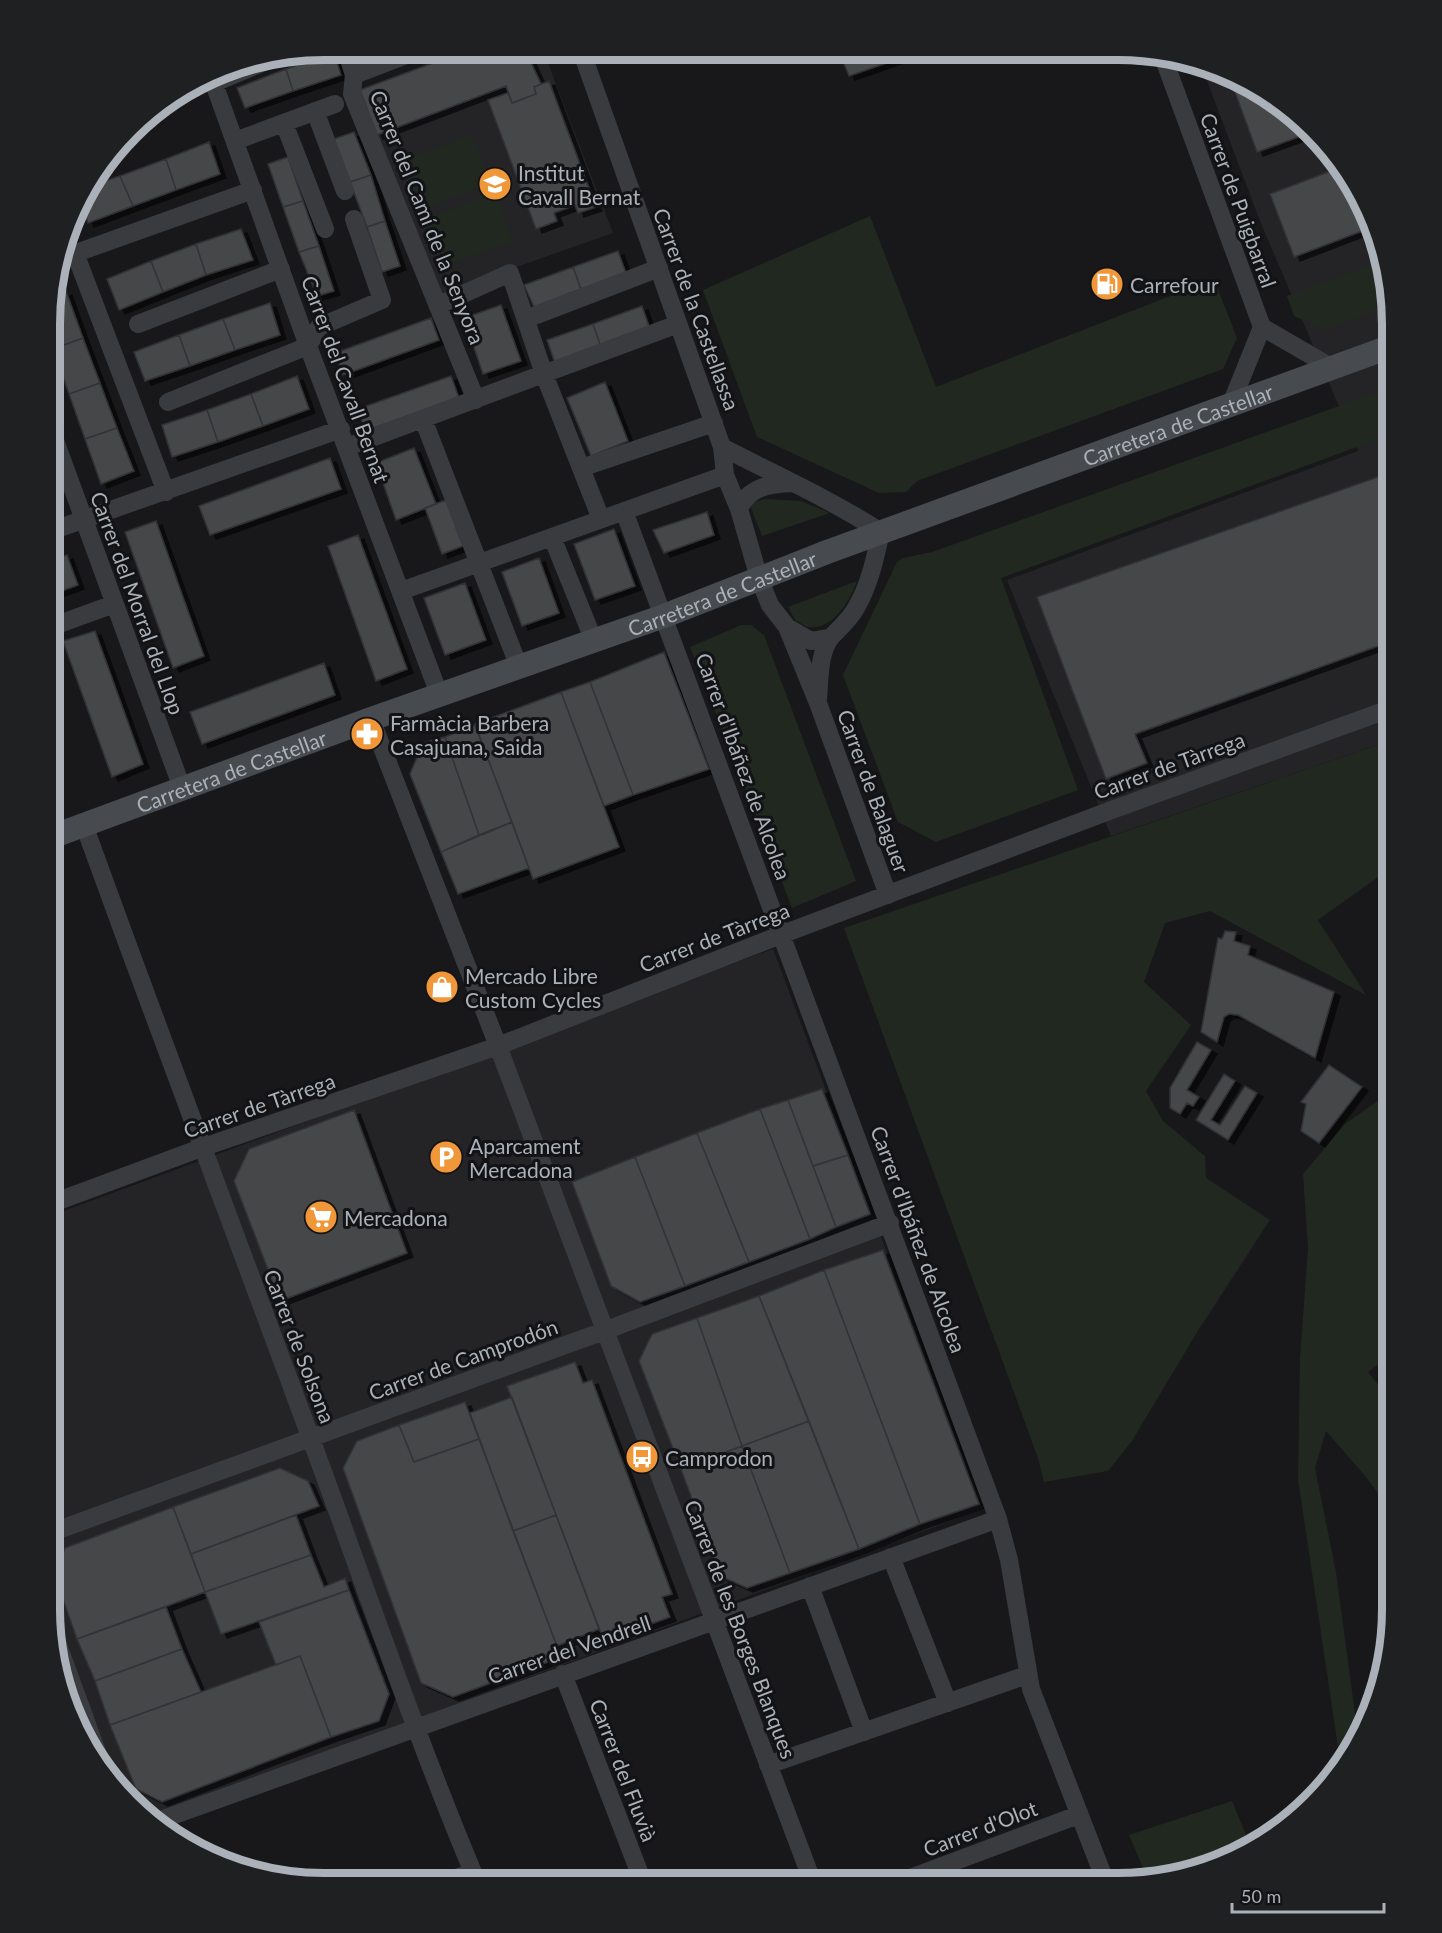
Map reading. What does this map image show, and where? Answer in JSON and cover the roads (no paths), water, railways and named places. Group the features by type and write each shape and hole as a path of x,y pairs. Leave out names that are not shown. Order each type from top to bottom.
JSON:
{"street":[{"name":"Carrer del Camí de la Senyora","path":"349,60 354,75 352,94 476,400"},
{"path":"354,75 393,60"},
{"name":"Carrer de la Castellassa","path":"585,60 714,423 722,447 725,475 739,509 759,578"},
{"name":"Carrer de Puigbarral","path":"1166,64 1262,327"},
{"name":"Carrer del Cavall Bernat","path":"214,84 309,346 440,694"},
{"path":"235,141 335,104"},
{"path":"315,111 345,191"},
{"path":"284,123 325,229"},
{"path":"69,256 253,190"},
{"path":"168,402 309,346 319,327 382,300 354,219"},
{"path":"69,257 111,351 166,492"},
{"path":"526,319 659,268"},
{"path":"138,324 281,269"},
{"path":"439,305 510,273 544,374 601,519"},
{"path":"347,447 678,324"},
{"path":"1231,404 1262,327 1331,367"},
{"name":"Carretera de Castellar","path":"60,834 440,694 664,616 881,532 1382,349"},
{"path":"423,419 519,667"},
{"path":"581,468 714,423"},
{"path":"60,528 341,429"},
{"path":"722,447 818,494 881,532"},
{"name":"Carrer del Morral del Llop","path":"60,455 182,788"},
{"path":"401,591 725,475"},
{"path":"739,509 747,494 766,486 792,483"},
{"name":"Carrer d'Ibáñez de Alcolea","path":"624,511 783,934 998,1519 1017,1599 1027,1675 1078,1815 1102,1873"},
{"name":"Carrer de Balaguer","path":"818,703 822,659 830,638 844,626 856,608 870,576 881,532"},
{"path":"552,537 594,641"},
{"name":"Carrer de Balaguer","path":"759,578 770,604 787,627 818,703 888,895"},
{"path":"60,624 114,604"},
{"name":"Carrer de Balaguer","path":"787,627 811,641 830,638"},
{"name":"Carrer de Tàrrega","path":"60,1200 201,1148 498,1046 783,934 1109,811 1382,712"},
{"name":"Carrer de les Borges Blanques","path":"371,719 498,1046 809,1873"},
{"name":"Carrer de Solsona","path":"84,825 201,1148 310,1438 413,1727 473,1873"},
{"name":"Carrer de Camprodón","path":"60,1529 604,1331 890,1223"},
{"name":"Carrer del Vendrell","path":"164,1819 413,1727 998,1519"},
{"path":"891,1557 948,1703"},
{"path":"810,1586 864,1732"},
{"path":"68,1671 89,1730"},
{"name":"Carrer del Fluvià","path":"563,1674 640,1873"},
{"path":"768,1765 1027,1675"},
{"name":"Carrer d'Olot","path":"924,1873 1078,1815"}],"place":[{"name":"Institut Cavall Bernat","path":"495,184"},
{"name":"Carrefour","path":"1107,284"},
{"name":"Farmàcia Barbera Casajuana, Saida","path":"367,734"},
{"name":"Mercado Libre Custom Cycles","path":"442,987"},
{"name":"Aparcament Mercadona","path":"446,1157"},
{"name":"Mercadona","path":"321,1217"},
{"name":"Camprodon","path":"642,1457"}]}
